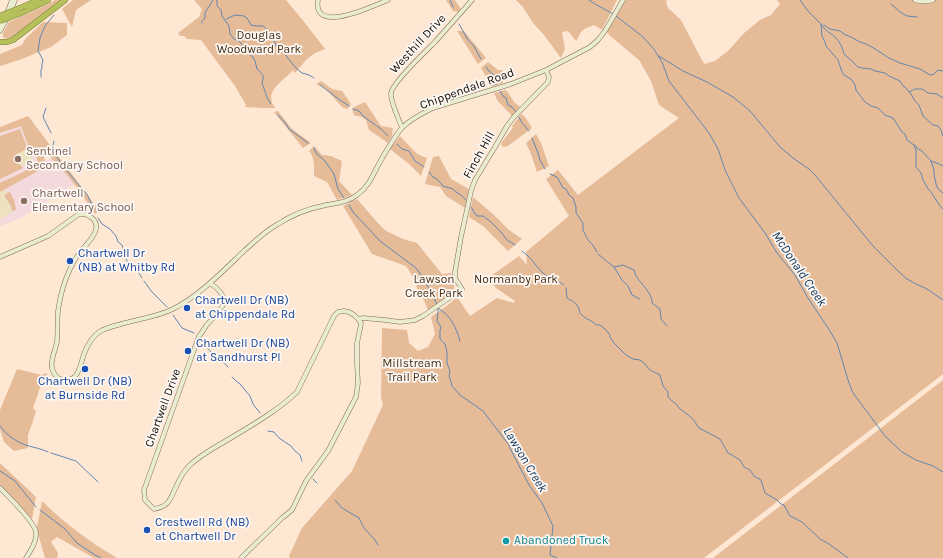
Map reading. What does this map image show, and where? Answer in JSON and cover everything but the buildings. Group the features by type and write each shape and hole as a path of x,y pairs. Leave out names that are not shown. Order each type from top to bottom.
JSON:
{"highway":[{"path":"0,16 38,0"},
{"path":"0,21 48,0"},
{"path":"0,42 8,42 13,40 65,0"}],"street":[{"path":"0,26 6,16 12,0"},
{"path":"0,31 16,0"},
{"path":"318,0 318,7 321,13 326,17 331,18 349,14 388,0"},
{"name":"Westhill Drive","path":"402,128 390,96 392,88 472,0"},
{"name":"Chippendale Road","path":"210,283 277,224 303,212 321,206 344,202 360,194 365,189 380,160 402,128 414,119 434,108 511,84 546,70 590,47 605,31 623,0"},
{"path":"915,0 922,2 933,0"},
{"name":"Finch Hill","path":"358,319 364,318 400,322 415,320 462,289 455,278 454,272 471,191 475,180 507,126 548,82 549,77 546,70"},
{"path":"0,257 48,236 79,214 87,215 96,222 97,228 94,235 74,261 60,296 57,342 52,365 57,377 62,380 70,379 78,374 89,343 99,332 114,326 165,312 188,300 210,283"},
{"name":"Chartwell Drive","path":"210,283 220,292 224,303 199,336 144,490 145,500 154,509 160,508 167,504 172,498 176,486 188,467 199,457 258,421 297,392 334,316 338,312 349,312 358,319"},
{"path":"242,558 292,510 306,482 328,451 356,397 358,383 357,343 361,323 358,319"},
{"path":"0,488 28,518 36,533 33,545 26,558"}],"shaded area":[{"name":"Chartwell Elementary School","path":"21,125 28,145 36,154 38,164 54,157 75,184 21,218 0,226 0,133"}],"green space":[{"path":"55,0 63,0 14,37 6,39 3,37 3,33 9,22"},
{"path":"73,0 91,0 76,10 72,27 62,9"},
{"name":"Douglas Woodward Park","path":"194,0 286,0 325,49 315,53 306,60 295,73 293,70 276,87 271,96 275,108 245,107 246,105 235,86 201,40 187,39 184,36 180,36 178,33 199,17 202,9"},
{"path":"446,0 455,0 461,9 458,12 453,11"},
{"path":"516,0 617,0 602,30 594,25 581,32 576,41 568,31 562,32 565,49 561,58 533,23 523,7"},
{"path":"626,0 667,0 666,2 668,8 681,20 704,64 715,61 729,50 743,34 760,20 771,15 780,4 777,0 943,0 943,374 704,558 290,558 289,556 302,528 352,471 383,405 381,397 382,328 407,330 409,343 418,351 428,347 435,334 431,317 457,297 470,316 497,298 514,303 515,301 496,288 488,278 519,256 527,265 526,252 569,216 546,179 558,170 578,195 679,118 659,105 651,81 639,60 607,32"},
{"path":"43,22 67,23 67,35 51,47 0,66 0,54 22,45 26,38"},
{"path":"457,31 464,31 486,58 478,64"},
{"path":"488,62 498,70 502,70 503,83 491,87 481,68"},
{"path":"321,81 332,89 342,91 351,104 347,109 342,107 325,88 316,84"},
{"path":"506,90 515,103 520,107 512,116 497,100 494,93"},
{"path":"365,102 381,126 393,128 392,136 388,143 369,130 366,120 362,117 354,115 352,109"},
{"path":"278,111 292,129 311,143 303,148 274,112"},
{"path":"521,114 525,117 532,128 508,146 503,147 501,144 502,142 513,128 512,126"},
{"path":"28,116 95,205 106,203 105,206 95,214 72,181 48,154 44,156 45,167 0,192 0,183 38,165 36,154 28,145 21,126 0,133 0,127"},
{"name":"Sentinel Secondary School","path":"20,129 28,150 17,154 17,160 23,168 0,179 0,136"},
{"path":"536,134 541,143 549,166 537,172 526,143"},
{"path":"400,136 417,154 427,158 421,176 390,149"},
{"path":"314,146 322,155 331,156 342,161 339,181 352,195 337,200 327,182 314,176 313,159 309,151"},
{"path":"439,156 451,179 469,189 465,208 446,196 440,187 425,184 433,157"},
{"path":"55,163 59,168 53,170 51,165"},
{"path":"10,192 14,200 16,210 12,211 11,206 5,197 5,194"},
{"path":"473,197 509,230 522,239 508,251 483,226 469,217"},
{"name":"Lawson Creek Park","path":"357,199 386,231 403,239 417,243 442,274 451,273 455,291 428,310 423,298 418,293 416,282 406,266 372,254 343,206"},
{"path":"17,369 42,375 46,373 48,375 43,379 33,408 36,411 28,435 28,448 14,451 4,442 0,429 0,410"},
{"path":"943,380 943,558 713,558"},
{"path":"0,463 36,497 32,519 0,485"},
{"path":"42,501 78,532 117,558 94,558 57,537 51,542 58,553 57,558 45,558 37,527"}],"sand":[{"path":"28,150 33,161 20,165 16,159 17,154"},
{"path":"5,190 7,193 4,196 10,206 11,211 13,212 0,219 0,192"}],"waterway":[{"path":"202,21 205,18 205,13 213,0"},
{"name":"Lawson Creek","path":"217,0 217,6 221,10 222,16 229,26 230,34 234,39 239,41 246,52 253,57 257,69 262,74 262,83 271,104"},
{"path":"450,0 453,7"},
{"name":"McDonald Creek","path":"589,0 613,14"},
{"path":"800,0 808,11 821,24 822,36 826,46 838,60 844,75 852,80 856,90 865,102 878,108 885,115 893,118 905,134 907,140 914,145 916,150 916,167 921,173 928,189 943,209"},
{"path":"891,4 907,16 917,17"},
{"path":"41,77 43,60 38,51 40,38 45,26 54,15"},
{"path":"226,19 235,15 244,16 251,25 263,26 276,46 283,50 296,68 302,73 314,78"},
{"name":"McDonald Creek","path":"616,16 642,36 653,48 662,62 669,81 709,133 718,149 725,170 739,198 765,233 777,253 795,275 837,343 848,380 856,397 885,436 902,452 943,472"},
{"path":"459,24 481,59"},
{"path":"822,25 838,40 844,54 858,67 885,73 900,81 919,105 923,116 933,125 938,126 943,136"},
{"path":"824,25 830,29 840,31 872,47 889,58 920,69 930,75 934,74 938,70 943,71"},
{"name":"McDonald Creek","path":"659,56 683,71 707,82 733,97 750,111 780,147 815,175 873,246 899,272 907,279 927,289 943,300"},
{"path":"486,67 495,76 496,85"},
{"path":"320,85 349,106"},
{"path":"909,92 915,89 922,89 928,93 937,94 943,98"},
{"path":"500,91 506,98 508,105 516,112"},
{"path":"46,108 43,117 51,133"},
{"path":"353,109 359,111 388,136"},
{"name":"Lawson Creek","path":"278,115 289,129 308,143"},
{"path":"519,117 529,131"},
{"path":"532,138 545,169"},
{"path":"54,141 53,152 86,193 95,209"},
{"path":"397,144 402,149 409,151 415,161 424,167"},
{"path":"915,145 931,161 936,184 938,189 943,193"},
{"name":"Lawson Creek","path":"314,148 316,153 325,161 334,174 338,189 344,198"},
{"path":"931,161 943,166"},
{"path":"429,172 443,186 453,189 467,201"},
{"path":"550,174 557,177 563,188 566,189 569,195 573,198 576,213 583,223 583,230 597,252"},
{"name":"Lawson Creek","path":"349,205 353,212 380,241 416,268 433,295 437,305"},
{"path":"471,207 477,216 483,216 491,222 507,240 515,245"},
{"path":"98,218 102,224 110,229 116,236 118,242 122,245 128,263"},
{"path":"522,251 545,275 564,285"},
{"path":"598,254 614,267 622,280 628,286 632,295 640,299"},
{"path":"614,267 623,265 634,270 636,276 651,296 652,303 660,309 661,319 667,326"},
{"path":"137,270 142,278"},
{"path":"144,281 152,292 167,307"},
{"path":"566,288 567,298 577,305 580,314 596,325 600,325 605,329 614,343 626,355 633,359 640,360 650,370 660,375 663,386 668,392 668,397 693,419 699,428 720,439 728,453 740,460 744,467 750,470 754,476 761,480 765,493 784,505 790,516 802,522 820,539 848,558"},
{"name":"Lawson Creek","path":"438,308 437,321 441,327 440,339 445,344 447,363 450,371 449,376 452,386 460,395 483,411 509,445 529,485 542,503 553,526 550,555 557,558"},
{"path":"438,308 443,311 452,322 460,341"},
{"path":"173,315 182,328 194,333"},
{"path":"201,339 208,349 228,367"},
{"path":"232,377 250,396 253,404 260,413"},
{"path":"0,426 9,436 17,441 48,452"},
{"path":"268,431 274,432 279,438 291,446 300,455 302,461"},
{"path":"51,453 76,461 98,482"},
{"path":"0,471 15,481 36,507"},
{"path":"313,479 317,483"},
{"path":"335,500 342,508 359,518 364,528 378,545"},
{"path":"40,510 65,529 77,543 101,558"}],"place":[{"name":"Sentinel Secondary School","path":"18,159"},
{"name":"Chartwell Elementary School","path":"24,201"},
{"name":"Chartwell Dr (NB) at Whitby Rd","path":"70,261"},
{"name":"Chartwell Dr (NB) at Chippendale Rd","path":"187,308"},
{"name":"Chartwell Dr (NB) at Sandhurst Pl","path":"188,351"},
{"name":"Chartwell Dr (NB) at Burnside Rd","path":"85,369"},
{"name":"Crestwell Rd (NB) at Chartwell Dr","path":"147,530"},
{"name":"Abandoned Truck","path":"506,541"}],"park label":[{"name":"Normanby Park","path":"516,280"},
{"name":"Millstream Trail Park","path":"412,371"}]}
